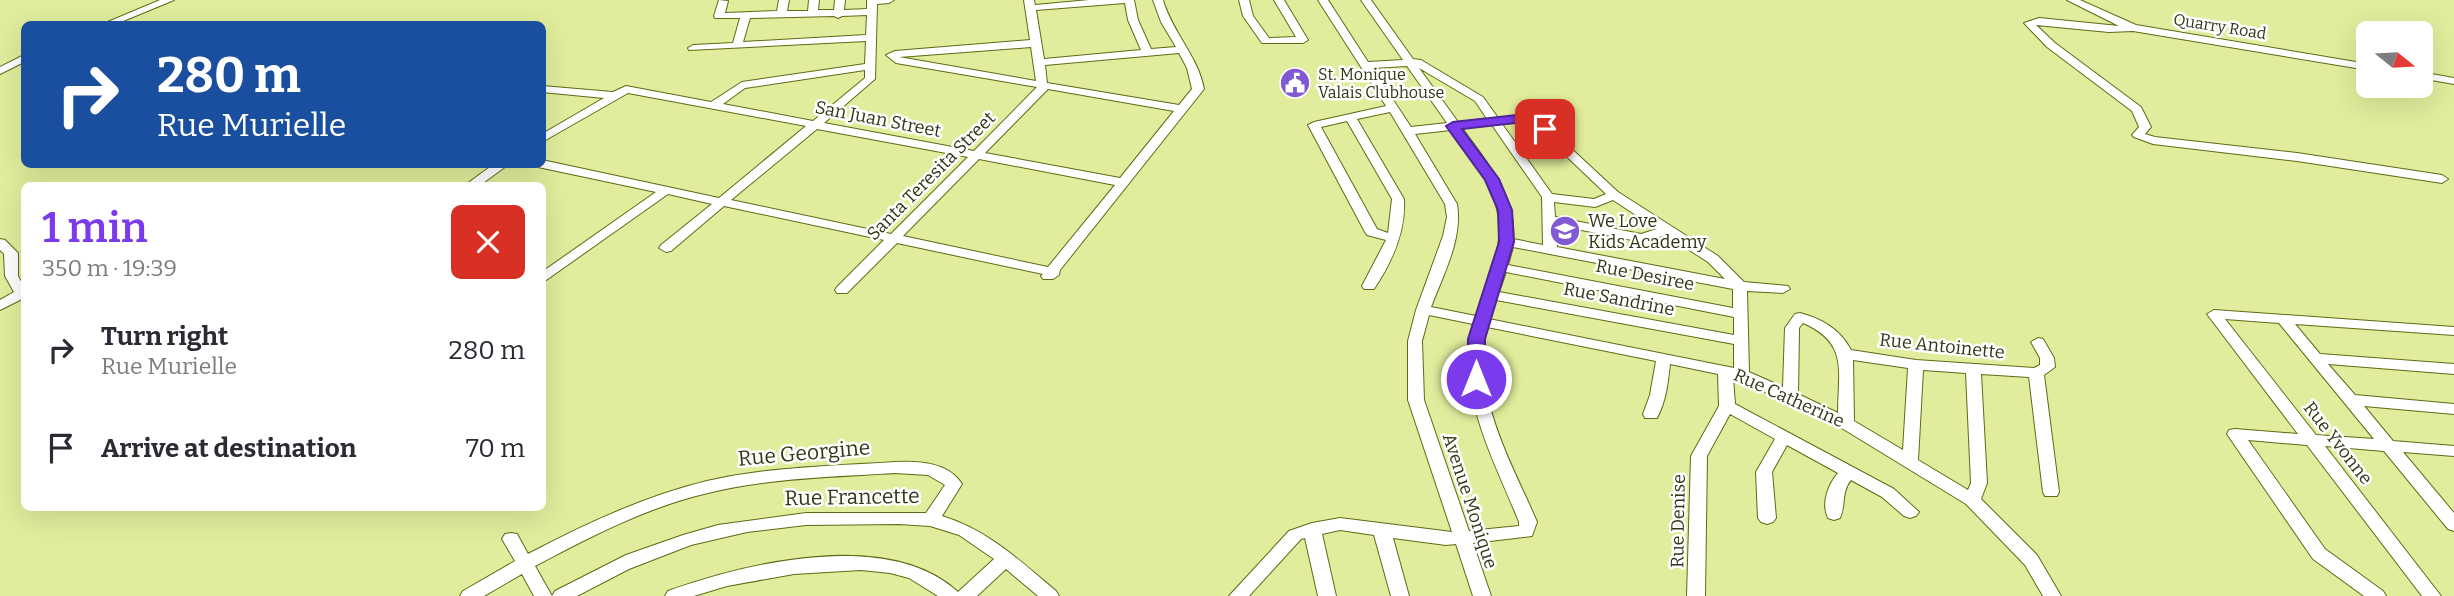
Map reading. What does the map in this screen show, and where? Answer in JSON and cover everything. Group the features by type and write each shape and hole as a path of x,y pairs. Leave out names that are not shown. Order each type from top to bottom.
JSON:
{"street":[{"path":"116,21 169,0"},
{"path":"781,16 784,0"},
{"path":"811,15 814,0"},
{"path":"838,15 840,0"},
{"path":"723,1 717,15 745,17 838,15 889,0"},
{"path":"1044,86 1030,4 1123,0"},
{"path":"1129,0 1133,20 1147,53"},
{"path":"546,165 1051,274 1198,89 1198,82 1180,50 1158,0"},
{"path":"1244,0 1248,16 1266,41 1303,40 1279,0"},
{"name":"Avenue Monique","path":"1322,0 1408,131 1451,204 1453,218 1450,236 1423,310 1415,341 1416,400 1482,596"},
{"name":"Quarry Road","path":"2073,0 2133,28 2356,64"},
{"path":"1238,596 1252,589 1296,535 1312,529 1340,524 1446,539 1527,532 1528,522 1479,395 1475,357 1481,321 1507,242 1505,210 1492,179 1409,61 1373,3"},
{"path":"666,248 870,79 872,5"},
{"path":"737,46 745,17"},
{"path":"2133,28 2109,29 2039,21 2029,23 2051,45 2137,109 2145,127 2138,135 2153,140 2297,157 2442,180"},
{"path":"693,48 871,38"},
{"path":"714,105 742,85 891,55 1037,43"},
{"path":"1040,62 1180,50"},
{"path":"891,55 896,60 1182,109"},
{"path":"2,69 21,60"},
{"path":"1366,65 1409,61 1422,64 1479,99 1548,197 1550,250"},
{"path":"2433,77 2454,81"},
{"name":"Santa Teresita Street","path":"842,289 1044,86"},
{"path":"546,89 612,95"},
{"name":"San Juan Street","path":"612,95 626,89 1124,183"},
{"path":"546,136 612,95"},
{"path":"1392,107 1314,125 1372,232 1392,238"},
{"path":"1350,117 1398,199 1398,216 1392,238 1369,286"},
{"path":"1408,131 1526,118 1545,129 1615,195 1713,259 1740,286 1741,341 1727,406 1888,493 1910,512"},
{"path":"477,182 497,168"},
{"path":"546,276 666,190"},
{"path":"1548,197 1595,203 1615,195"},
{"path":"1550,220 1642,238 1667,230"},
{"path":"1507,242 1740,286 1783,289"},
{"path":"0,243 11,253 10,277 14,287 21,291"},
{"name":"Rue Desiree","path":"1500,267 1742,314"},
{"path":"0,306 21,295"},
{"name":"Rue Sandrine","path":"1490,295 1741,341"},
{"name":"Rue Catherine","path":"1423,310 1733,373 1790,395 1846,423 1972,500 2031,560 2052,596"},
{"name":"Rue Yvonne","path":"2283,319 2214,314 2432,596"},
{"path":"1790,395 1792,328 1800,317 1821,324 1842,344 1846,354 1846,423"},
{"path":"2283,319 2454,331"},
{"path":"2283,319 2454,525"},
{"path":"2038,342 2047,358 2048,367 2036,373 2051,492"},
{"name":"Rue Antoinette","path":"1846,354 1916,365 2036,373"},
{"path":"1651,415 1658,395 1664,358"},
{"path":"2315,358 2454,369"},
{"path":"1910,460 1916,365"},
{"path":"1972,500 1979,483 1973,369"},
{"path":"2349,400 2454,409"},
{"name":"Rue Denise","path":"1696,596 1699,456 1727,406"},
{"path":"2377,596 2319,554 2235,434 2454,451"},
{"path":"1767,518 1764,472 1784,438"},
{"name":"Rue Georgine","path":"469,596 590,531 686,493 786,474 901,468 936,471 948,475 954,484 931,519"},
{"path":"1834,514 1836,487 1848,472"},
{"name":"Rue Francette","path":"561,596 632,560 675,544 751,524 809,517 931,519 976,536 1050,596"},
{"path":"1312,529 1327,596"},
{"path":"1382,531 1400,596"},
{"path":"511,539 543,596"},
{"path":"965,596 1005,559"},
{"path":"674,596 731,578 789,567 865,565 912,572 936,583 951,596"}],"place":[{"name":"St. Monique Valais Clubhouse","path":"1295,83"},
{"name":"We Love Kids Academy","path":"1565,231"}],"route":[{"path":"1476,379 1475,357 1481,321 1507,242 1505,210 1492,179 1453,126 1526,118 1545,129"}]}
